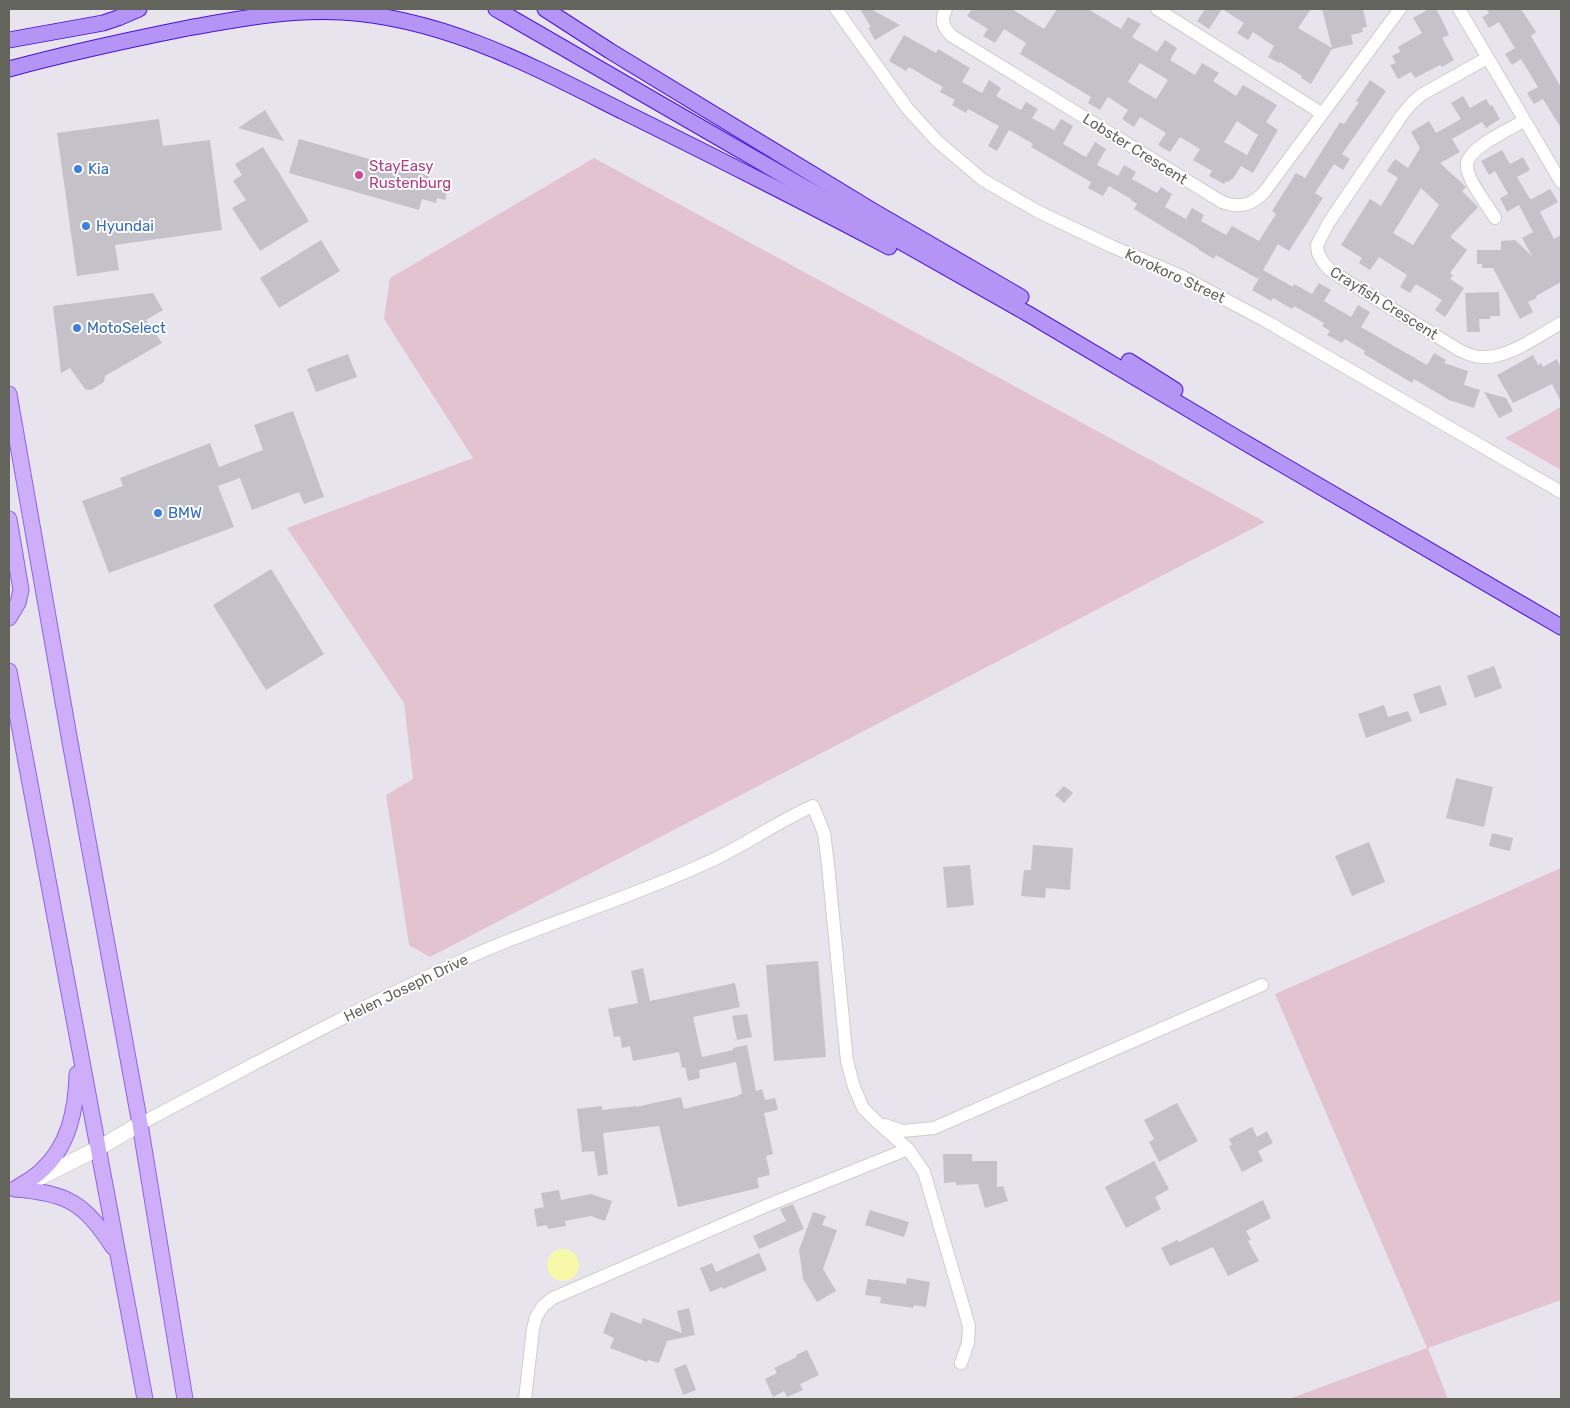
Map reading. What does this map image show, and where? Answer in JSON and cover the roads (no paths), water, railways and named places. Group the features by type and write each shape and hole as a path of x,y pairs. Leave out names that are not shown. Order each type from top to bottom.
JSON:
{"highway":[{"path":"13,38 103,23 139,9"},
{"path":"496,9 797,184 1030,314 1237,438 1561,627"},
{"path":"546,9 610,51 873,211 1158,378 1212,415 1237,438"},
{"path":"9,69 102,45 226,21 279,14 340,12 376,15 413,22 454,34 526,63 743,170 966,286 1030,314"}],"main road":[{"path":"9,394 140,1124 185,1399"},
{"path":"9,518 21,590 18,603 9,618"},
{"path":"9,670 145,1399"},
{"path":"12,1191 41,1172 65,1140 72,1122 75,1105 77,1042"},
{"path":"12,1191 43,1191 78,1205 93,1219 117,1252"}],"street":[{"name":"Korokoro Street","path":"836,9 907,108 937,141 983,180 1039,212 1181,276 1264,320 1561,492"},
{"name":"Lobster Crescent","path":"946,9 943,23 946,31 952,36 1222,202 1230,205 1247,205 1258,198 1400,9"},
{"path":"1157,9 1321,113"},
{"path":"1459,9 1561,182"},
{"name":"Crayfish Crescent","path":"1487,58 1421,95 1412,103 1329,222 1317,245 1318,253 1329,269 1339,276 1459,350 1472,356 1484,358 1510,351 1561,323"},
{"path":"1495,218 1470,178 1466,161 1480,146 1524,121"},
{"name":"Helen Joseph Drive","path":"12,1191 97,1149 140,1124 345,1016 450,966 530,932 592,910 708,863 813,806 824,833 847,1061 854,1087 863,1108 878,1123"},
{"path":"878,1123 902,1131 934,1128 1262,985"},
{"path":"878,1123 908,1149 924,1172 969,1326 968,1343 961,1363"},
{"path":"525,1399 536,1316 543,1306 553,1298 768,1205 908,1149"}],"place":[{"name":"Kia","path":"78,169"},
{"name":"StayEasy Rustenburg","path":"359,175"},
{"name":"Hyundai","path":"86,226"},
{"name":"MotoSelect","path":"77,328"},
{"name":"BMW","path":"158,513"}]}
